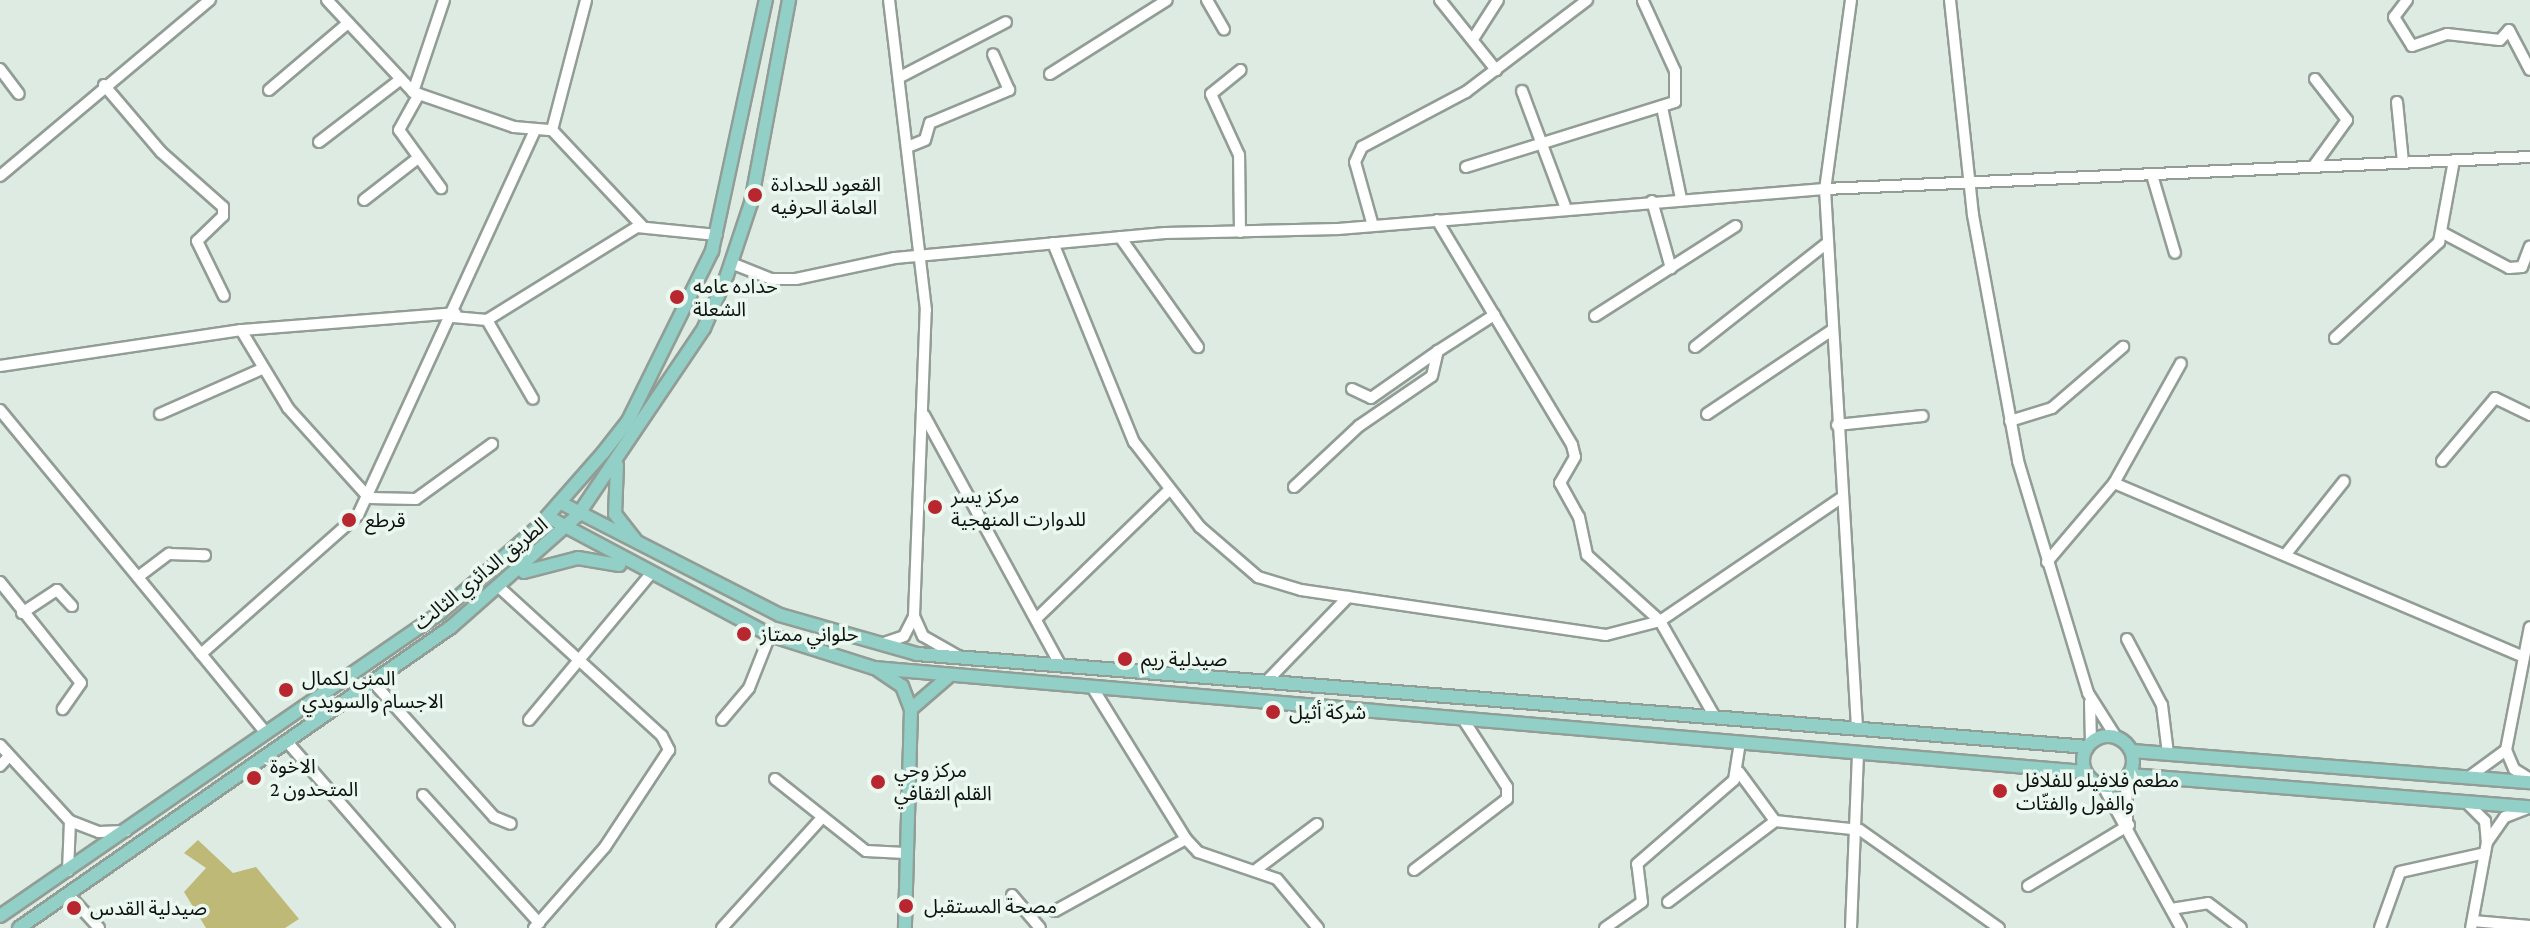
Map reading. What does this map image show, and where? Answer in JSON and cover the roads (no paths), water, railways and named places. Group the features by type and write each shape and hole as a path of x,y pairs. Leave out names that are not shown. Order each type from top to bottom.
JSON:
{"main road":[{"name":"الطريق الدائري الثالث","path":"0,916 128,831 440,613 561,503 628,421 717,235 766,0"},
{"name":"الطريق الدائري الثالث","path":"19,928 289,744 500,588 565,531 618,465 704,328 751,203 789,0"},
{"path":"618,465 615,514 646,550"},
{"path":"561,503 646,550 780,615 875,646 965,659 2089,744 2116,737 2132,751 2530,781"},
{"path":"548,517 565,531 770,635 874,668 1094,690 2085,772 2103,786 2128,777 2530,807"},
{"path":"518,574 578,558 646,574"},
{"path":"874,668 902,686 911,709 905,928"},
{"path":"911,709 948,677"},
{"path":"1374,691 1374,712"},
{"path":"2085,772 2089,744"},
{"path":"2128,777 2132,751"}],"street":[{"path":"0,176 104,85 210,0"},
{"path":"327,0 416,93 534,132 552,130"},
{"path":"441,188 399,126 416,93 444,0"},
{"path":"552,130 586,0"},
{"path":"875,646 899,640 914,616 923,413 924,255 902,76 889,0"},
{"path":"1050,74 1167,0"},
{"path":"1207,0 1224,30"},
{"path":"1440,0 1496,70"},
{"path":"1473,39 1498,0"},
{"path":"1373,226 1356,154 1496,70 1587,0"},
{"path":"1851,0 1825,189 1857,728"},
{"path":"1950,0 1970,182 2010,421 2047,562 2088,693 2116,737"},
{"path":"2407,0 2394,17 2412,46 2447,34 2500,40 2509,30 2530,70"},
{"path":"1466,167 1675,102 1680,89 1643,1"},
{"path":"902,76 1006,22"},
{"path":"269,90 348,23"},
{"path":"910,146 925,140 930,123 1009,90 993,54"},
{"path":"0,69 19,94"},
{"path":"1240,232 1239,155 1211,94 1241,70"},
{"path":"319,142 401,79"},
{"path":"2313,167 2347,120 2315,79"},
{"path":"104,85 161,152 223,207 197,241 224,296"},
{"path":"1522,91 1565,206"},
{"path":"2397,102 2403,162"},
{"path":"1662,107 1681,199"},
{"path":"552,130 642,226"},
{"path":"201,654 349,525 369,498 534,132"},
{"path":"731,263 771,279 796,279 924,255 1120,237 1373,226 1565,206 1825,189 2530,157"},
{"path":"364,200 418,158"},
{"path":"2335,338 2443,233 2454,160"},
{"path":"2152,175 2175,253"},
{"path":"1652,201 1671,268"},
{"path":"1437,220 1572,445 1573,463 1560,483 1579,517 1587,555 1660,621 1715,717"},
{"path":"0,366 241,330 454,315 487,320 642,226 717,235"},
{"path":"1595,316 1736,226"},
{"path":"2443,233 2509,268 2522,267 2530,246"},
{"path":"1120,237 1198,347"},
{"path":"1053,243 1134,442 1168,491 1258,577 1348,597 1606,635 1660,621 1841,498"},
{"path":"1695,347 1827,243"},
{"path":"1352,389 1371,398 1494,315"},
{"path":"487,320 533,399"},
{"path":"241,330 262,369 369,498 416,499 492,444"},
{"path":"1707,414 1832,330"},
{"path":"2010,421 2052,408 2123,347"},
{"path":"1294,487 1359,426 1432,376 1438,351"},
{"path":"2047,562 2114,483 2181,363"},
{"path":"160,414 262,369"},
{"path":"2442,461 2495,398 2530,415"},
{"path":"0,410 266,733"},
{"path":"923,413 1061,666"},
{"path":"1837,425 1923,416"},
{"path":"2286,554 2344,481"},
{"path":"2114,483 2522,656"},
{"path":"1036,619 1168,491"},
{"path":"138,577 169,554 205,555"},
{"path":"529,720 646,574"},
{"path":"0,582 81,683 63,709"},
{"path":"423,795 536,925 605,847 669,750 577,657 500,588"},
{"path":"22,613 57,590 72,606"},
{"path":"1267,681 1348,597"},
{"path":"914,616 927,639 965,659"},
{"path":"2530,627 2506,750 2514,769 2530,781"},
{"path":"722,720 749,688 770,635"},
{"path":"2127,639 2162,705 2168,754"},
{"path":"373,682 494,817 511,824"},
{"path":"1094,690 1186,839 1218,861 1257,869 1277,879 1318,928"},
{"path":"2088,693 2089,744"},
{"path":"1414,870 1507,799 1507,787 1463,719"},
{"path":"1740,743 1739,772 1775,821"},
{"path":"289,744 449,928"},
{"path":"0,745 70,821 92,831 128,831"},
{"path":"2467,778 2506,750"},
{"path":"1851,928 1860,830 1858,752"},
{"path":"0,766 9,756"},
{"path":"1605,928 1642,902 1637,864 1739,772"},
{"path":"2128,777 2128,822"},
{"path":"775,779 819,821 866,851 905,853"},
{"path":"2103,786 2128,822 2181,928"},
{"path":"2464,801 2485,821 2486,848 2472,924 2530,926"},
{"path":"2380,928 2400,872 2486,848 2505,817 2530,807"},
{"path":"68,871 70,821"},
{"path":"722,928 819,821"},
{"path":"1668,902 1775,821 1860,830 1999,928"},
{"path":"2028,886 2128,822"},
{"path":"1257,869 1317,824"},
{"path":"1055,911 1186,839"},
{"path":"68,894 99,928"},
{"path":"1012,895 1040,928"},
{"path":"2171,909 2208,903 2241,928"}],"place":[{"name":"القعود للحدادة العامة الحرفيه","path":"755,195"},
{"name":"حداده عامه الشعلة","path":"677,297"},
{"name":"مركز يسر للدوارت المنهجية","path":"935,507"},
{"name":"قرطع","path":"349,520"},
{"name":"حلواني ممتاز","path":"744,634"},
{"name":"صيدلية ريم","path":"1125,659"},
{"name":"المنى لكمال الاجسام والسويدي","path":"286,690"},
{"name":"شركة أثيل","path":"1273,712"},
{"name":"الاخوة المتحدون 2","path":"254,778"},
{"name":"مركز وحي القلم الثقافي","path":"878,782"},
{"name":"مطعم فلافيلو للفلافل والفول والفتّات","path":"2000,791"},
{"name":"مصحة المستقبل","path":"906,906"},
{"name":"صيدلية القدس","path":"74,908"}]}
